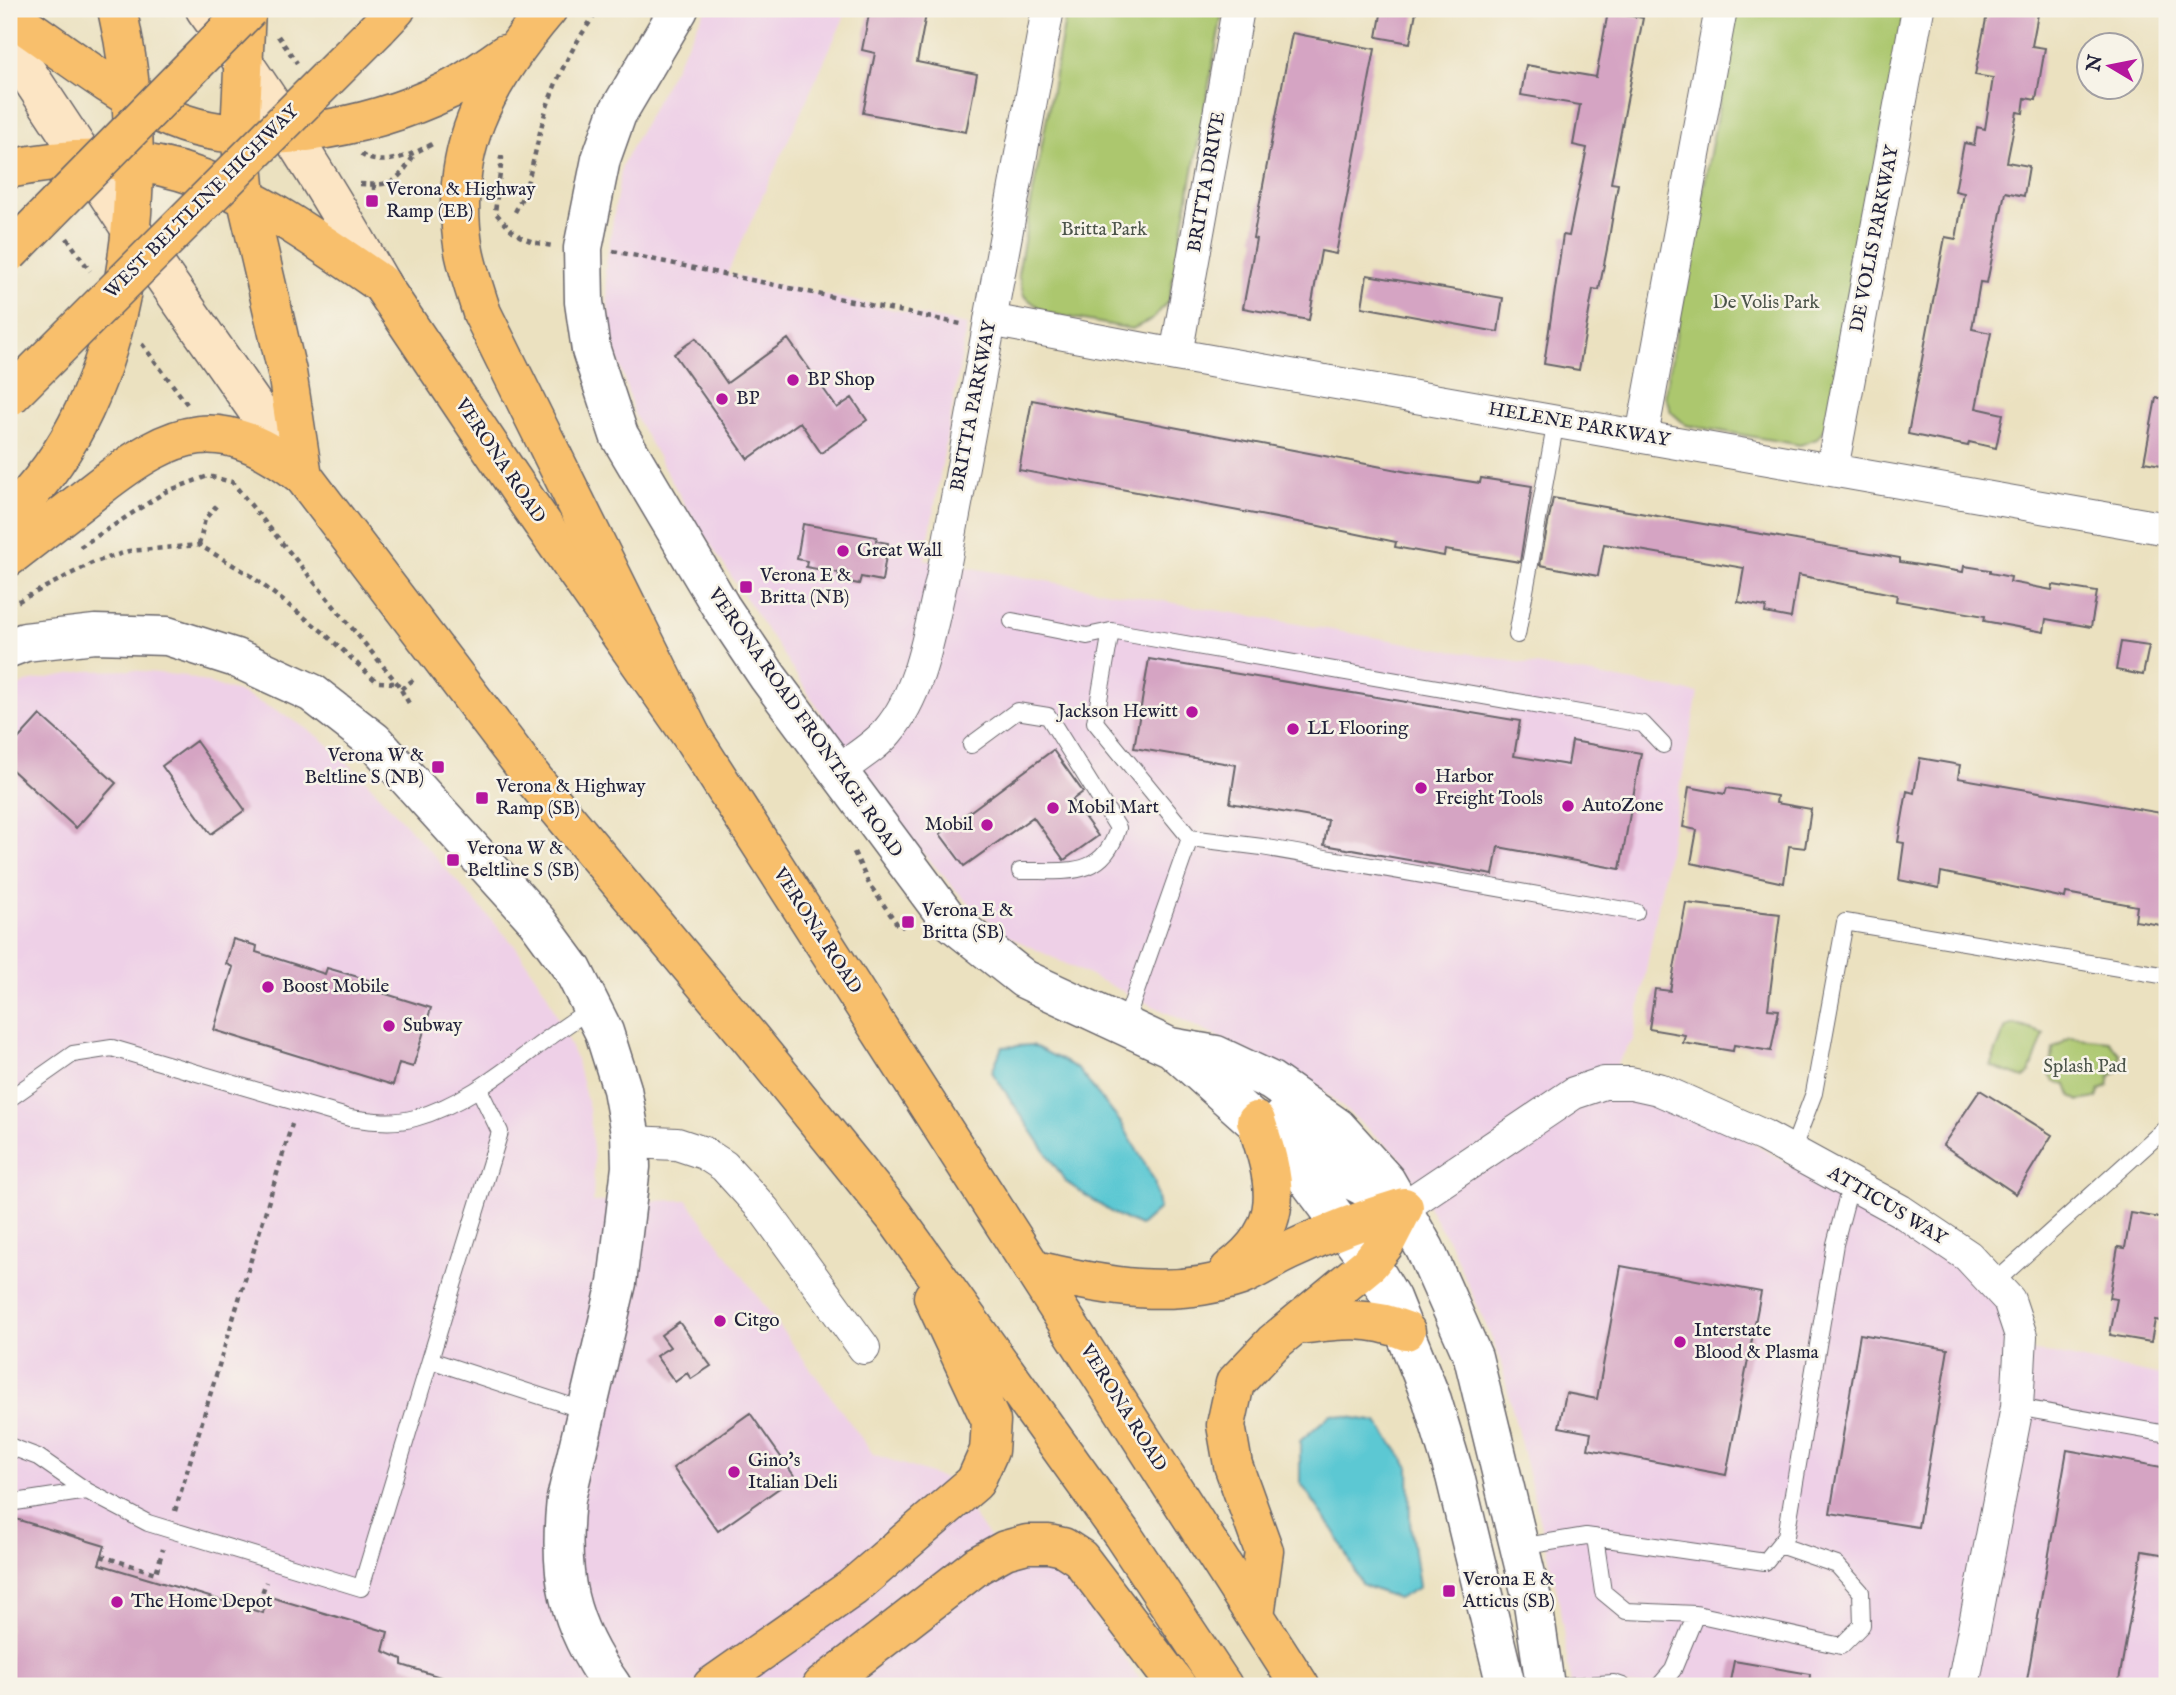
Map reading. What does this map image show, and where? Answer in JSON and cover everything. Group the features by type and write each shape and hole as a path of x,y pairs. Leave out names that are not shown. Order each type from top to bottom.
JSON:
{"highway":[{"path":"9,515 32,495 61,457 86,411 103,365 132,231 133,161 129,96 117,9"},
{"path":"247,9 242,60 240,133 246,196 287,372 303,476"},
{"path":"9,253 247,9"},
{"path":"548,9 515,47 484,97 465,148 460,215 465,254 482,313 692,737"},
{"path":"9,15 129,96 180,121 211,130 240,133 291,133 341,127 392,114 453,88 515,47"},
{"name":"WEST BELTLINE HIGHWAY","path":"9,397 387,18"},
{"path":"9,169 83,157 133,161 177,169 246,196 280,215 381,284"},
{"name":"VERONA ROAD","path":"381,284 528,503 692,737 1300,1686"},
{"path":"9,557 141,454 180,438 221,435 246,440 276,455 303,476 535,781 750,1038 894,1216 1122,1534 1223,1686"},
{"path":"1214,1282 1238,1264 1266,1231 1274,1203 1273,1173 1256,1121"},
{"path":"1035,1270 1117,1288 1158,1290 1214,1282 1242,1275 1341,1226 1404,1207"},
{"path":"1255,1616 1264,1551 1233,1465 1226,1425 1235,1383 1273,1343 1370,1263 1385,1244 1404,1207"},
{"path":"712,1686 852,1587 949,1507 975,1482 989,1451 991,1421 894,1216"},
{"path":"1298,1325 1354,1318 1386,1322 1406,1331"},
{"path":"822,1686 978,1565 1013,1547 1042,1544 1063,1548 1080,1558 1177,1686"}],"main road":[{"name":"VERONA ROAD","path":"205,9 323,182 381,284"},
{"path":"9,45 132,231 303,476"}],"street":[{"name":"VERONA ROAD FRONTAGE ROAD","path":"679,9 617,114 601,159 583,248 584,302 591,350 615,424 647,485 721,607 837,772 948,919 1024,979 1170,1047 1223,1091 1284,1148 1370,1263 1406,1331 1432,1400 1455,1476 1506,1686"},
{"name":"BRITTA PARKWAY","path":"837,772 887,732 904,705 922,661 942,579 1048,9"},
{"name":"BRITTA DRIVE","path":"1176,355 1238,9"},
{"path":"1642,436 1721,9"},
{"name":"DE VOLIS PARKWAY","path":"1832,469 1918,9"},
{"name":"HELENE PARKWAY","path":"989,324 2167,528"},
{"path":"9,648 25,642 95,634 166,636 236,658 312,693 374,741 527,911 565,958 593,1008 622,1089 630,1142 629,1196 617,1283 566,1499 562,1535 564,1584 578,1626 612,1686"},
{"name":"VERONA ROAD FRONTAGE ROAD","path":"1170,1047 1207,1053 1236,1063 1309,1105 1360,1149 1404,1207 1473,1357 1537,1622 1545,1686"},
{"name":"ATTICUS WAY","path":"1404,1207 1574,1093 1604,1083 1631,1083 1681,1097 1792,1151 1901,1211 1968,1256 2010,1300 2021,1336 2017,1407 1963,1686"},
{"path":"1223,1091 1283,1119 1351,1180 1404,1207"},
{"path":"630,1142 685,1146 712,1158 731,1172 764,1210 864,1348"}],"lane":[{"path":"1517,635 1556,421"},
{"path":"1012,621 1087,636 1111,631 1643,724 1662,746"},
{"path":"1111,631 1096,722 1190,838 1262,847 1636,912"},
{"path":"971,745 1017,711 1048,716 1118,828 1112,848 1086,869 1020,871"},
{"path":"1124,1026 1190,838"},
{"path":"1792,1151 1814,1093 1845,922 2167,976"},
{"path":"9,1099 73,1054 112,1048 350,1118 392,1121 414,1119 479,1089 570,1021 593,1008"},
{"path":"9,1446 38,1457 87,1491 148,1523 361,1588 500,1132 479,1089"},
{"path":"1994,1283 2167,1127"},
{"path":"1520,1547 1586,1536 1765,1562 1786,1536 1835,1244 1850,1183"},
{"path":"430,1360 586,1411"},
{"path":"2017,1407 2167,1434"},
{"path":"9,1503 87,1491"},
{"path":"1595,1537 1603,1592 1626,1611 1696,1614 1841,1646 1862,1625 1861,1592 1837,1564 1779,1545"},
{"path":"1659,1686 1673,1670 1696,1614"},
{"path":"1565,1686 1623,1686"}],"path":[{"path":"515,212 524,196 549,101 587,24 600,9"},
{"path":"354,146 366,159 377,161 414,154 401,175 392,183 374,185 374,198"},
{"path":"493,156 502,158 495,212 513,234 529,242 551,246"},
{"path":"619,252 989,324"},
{"path":"78,548 165,492 208,476 232,482 397,683 410,705"},
{"path":"199,545 205,519 216,506"},
{"path":"9,606 92,563 128,551 199,545 250,575 323,632 377,682 397,683"},
{"path":"851,845 869,884 901,928 908,922"},
{"path":"101,1556 156,1573 299,1103"},
{"path":"264,1607 258,1605 272,1561"}],"shaded area":[{"path":"706,9 848,9 727,274 967,325 925,560 1698,693 1633,1040 1604,1082 1658,1089 1992,1280 2012,1350 2054,1354 2167,1377 2167,1686 1571,1686 1558,1595 1499,1355 1450,1244 1399,1156 1317,1085 1008,936 966,901 887,813 689,512 635,416 611,335 605,270 622,165"},
{"path":"132,670 185,676 238,692 287,716 322,739 364,778 516,947 546,992 576,1059 589,1109 594,1161 593,1202 687,1200 873,1454 948,1480 1006,1561 1058,1567 1100,1621 1144,1686 9,1686 9,690 31,681 86,671"}],"green space":[{"name":"Britta Park","path":"1067,9 1223,9 1169,300 1153,319 1132,329 1046,313 1024,296 1018,274"},
{"name":"De Volis Park","path":"1737,9 1905,9 1828,422 1817,439 1800,445 1686,425 1671,412 1665,394"},
{"path":"2014,1024 2044,1034 2030,1073 2024,1078 1990,1066 2006,1027"},
{"name":"Splash Pad","path":"2069,1037 2109,1041 2120,1054 2118,1072 2110,1076 2108,1086 2100,1090 2097,1098 2079,1101 2071,1096 2067,1085 2054,1081 2050,1075 2053,1049"}],"water":[{"path":"1032,1045 1077,1068 1122,1124 1154,1180 1159,1209 1140,1226 1114,1214 1066,1182 992,1072 1002,1047"},
{"path":"1331,1414 1377,1422 1409,1467 1410,1522 1419,1587 1398,1599 1361,1584 1335,1532 1300,1482 1300,1441"}],"building":[{"path":"870,9 927,9 917,62 977,74 966,132 863,113 875,53 862,50"},
{"path":"1382,9 1416,12 1410,43 1377,37"},
{"path":"1988,9 2039,9 2032,46 2045,48 2036,100 2025,98 2023,113 2017,112 2007,162 2029,166 2024,196 2005,192 1987,283 1980,282 1972,329 1991,333 1976,408 2003,414 1996,448 1969,442 1968,446 1908,434 1945,237 1956,239 1964,193 1955,191 1964,143 1974,145 1977,127 1985,129 1993,78 1975,75"},
{"path":"1608,12 1643,18 1611,183 1618,184 1608,244 1599,290 1593,289 1579,370 1544,364 1563,235 1569,236 1587,148 1573,145 1580,105 1521,95 1526,65 1596,77"},
{"path":"1292,33 1375,49 1336,254 1321,251 1309,320 1243,308 1256,239 1253,238"},
{"path":"1367,275 1503,298 1498,332 1362,307"},
{"path":"696,338 727,383 788,339 837,408 852,398 867,420 821,453 800,422 748,459 674,354"},
{"path":"2156,398 2167,399 2167,466 2144,462"},
{"path":"1032,400 1408,472 1480,483 1481,478 1532,486 1520,562 1445,550 1444,556 1395,547 1396,542 1319,526 1019,470"},
{"path":"1553,498 1900,558 1900,562 1963,572 1964,566 1990,570 1990,573 2011,577 2010,582 2052,590 2053,585 2097,592 2091,627 2046,619 2044,632 1984,621 1985,616 1896,601 1897,595 1798,575 1791,618 1765,613 1766,607 1738,602 1744,568 1604,544 1598,576 1540,565"},
{"name":"Great Wall","path":"803,524 877,537 876,541 888,543 882,581 861,577 859,584 838,580 839,573 806,567 807,561 797,559"},
{"path":"2121,642 2149,646 2143,675 2116,670"},
{"path":"1149,659 1520,721 1514,756 1568,765 1572,741 1641,753 1620,869 1498,847 1493,875 1324,845 1328,820 1230,803 1236,765 1134,748"},
{"path":"40,715 116,783 76,828 9,767 9,749"},
{"path":"196,741 245,810 211,834 162,766"},
{"path":"1053,750 1083,792 1072,800 1098,836 1064,860 1033,817 964,866 940,834"},
{"path":"1920,758 1960,765 1958,778 2167,814 2167,926 2135,921 2137,906 2066,893 2065,898 1941,872 1939,888 1899,880 1904,843 1898,842 1907,791 1914,793"},
{"path":"1689,787 1725,794 1727,788 1777,796 1776,803 1811,809 1805,848 1789,846 1784,883 1691,863 1697,830 1683,827"},
{"path":"1686,903 1780,914 1768,1009 1779,1010 1771,1051 1734,1045 1733,1051 1683,1043 1685,1035 1649,1029 1655,989 1670,991"},
{"path":"233,939 257,946 256,952 325,974 327,968 372,981 370,989 431,1008 413,1067 399,1063 393,1085 214,1030 233,967 226,964"},
{"path":"1980,1090 2052,1135 2016,1194 1943,1145"},
{"path":"2131,1213 2167,1219 2167,1322 2155,1320 2151,1342 2110,1335 2117,1299 2109,1298 2118,1247 2125,1248"},
{"name":"Interstate Blood & Plasma","path":"1621,1266 1761,1292 1726,1475 1588,1449 1591,1433 1559,1427 1566,1393 1597,1399"},
{"path":"679,1322 711,1366 691,1379 687,1373 675,1382 656,1356 670,1347 661,1335"},
{"path":"1860,1334 1948,1349 1918,1527 1830,1513"},
{"name":"Gino's Italian Deli","path":"750,1413 795,1477 718,1531 673,1468"},
{"path":"2067,1450 2167,1468 2167,1555 2142,1551 2118,1686 2026,1686"},
{"name":"The Home Depot","path":"9,1517 105,1546 99,1564 263,1613 267,1596 388,1632 383,1651 402,1659 402,1665 453,1681 452,1686 9,1686"},
{"path":"1734,1661 1810,1674 1809,1686 1729,1686"}],"place":[{"name":"Verona & Highway Ramp (EB)","path":"372,201"},
{"name":"BP Shop","path":"793,380"},
{"name":"BP","path":"722,399"},
{"name":"Great Wall","path":"843,551"},
{"name":"Verona E & Britta (NB)","path":"746,587"},
{"name":"Jackson Hewitt","path":"1192,712"},
{"name":"LL Flooring","path":"1293,729"},
{"name":"Verona W & Beltline S (NB)","path":"438,767"},
{"name":"Harbor Freight Tools","path":"1421,788"},
{"name":"Verona & Highway Ramp (SB)","path":"482,798"},
{"name":"AutoZone","path":"1568,806"},
{"name":"Mobil Mart","path":"1053,808"},
{"name":"Mobil","path":"987,825"},
{"name":"Verona W & Beltline S (SB)","path":"453,860"},
{"name":"Verona E & Britta (SB)","path":"908,922"},
{"name":"Boost Mobile","path":"268,987"},
{"name":"Subway","path":"389,1026"},
{"name":"Citgo","path":"720,1321"},
{"name":"Interstate Blood & Plasma","path":"1680,1342"},
{"name":"Gino's Italian Deli","path":"734,1472"},
{"name":"Verona E & Atticus (SB)","path":"1449,1591"},
{"name":"The Home Depot","path":"117,1602"}]}
